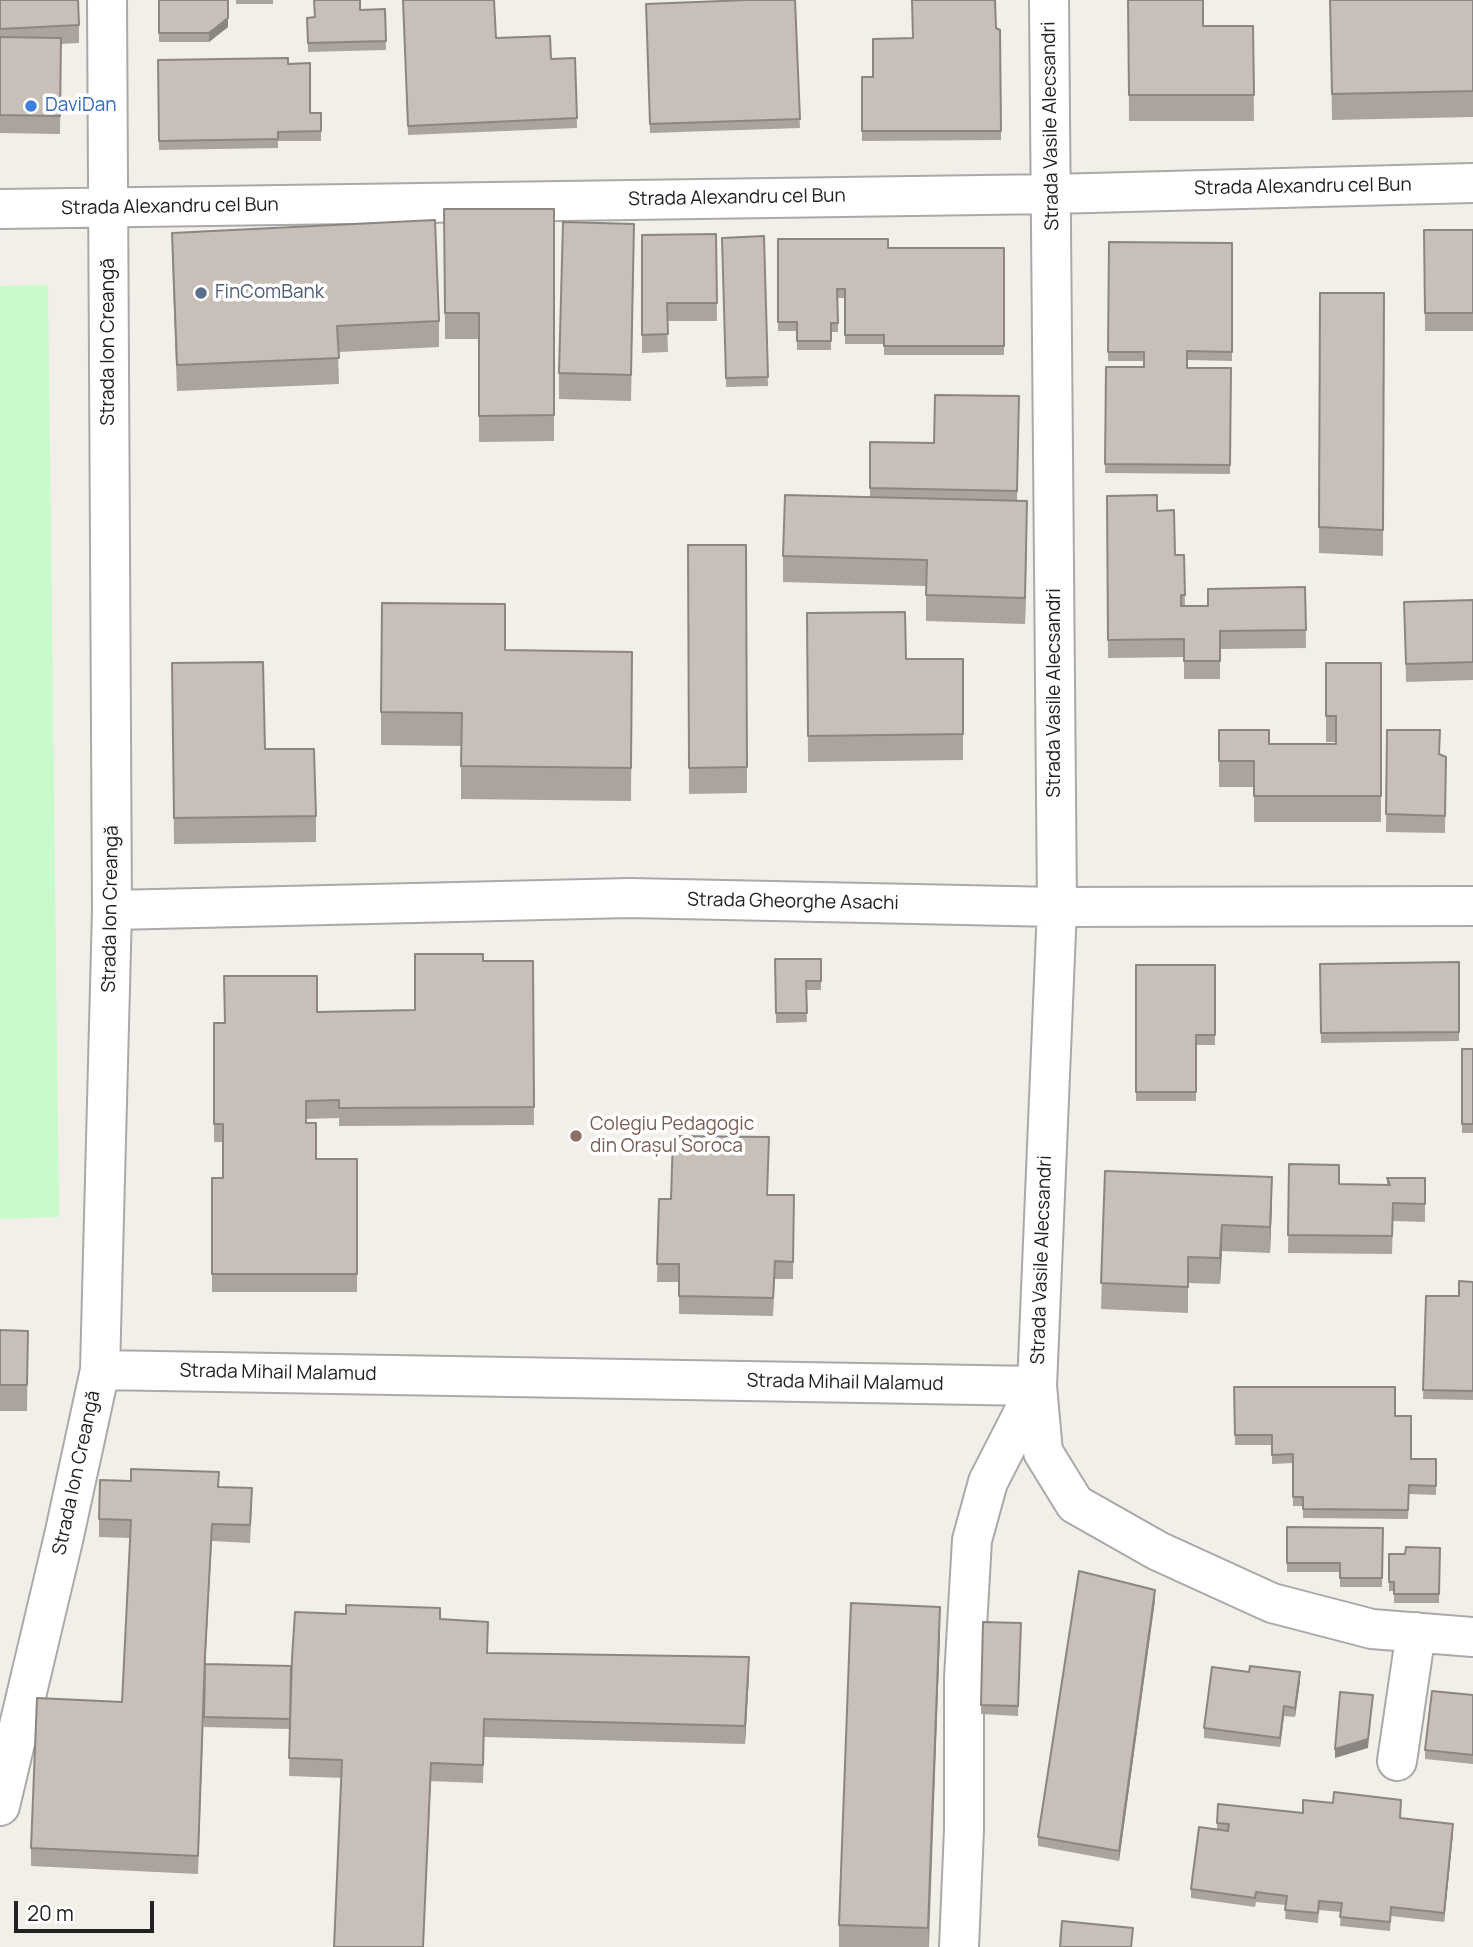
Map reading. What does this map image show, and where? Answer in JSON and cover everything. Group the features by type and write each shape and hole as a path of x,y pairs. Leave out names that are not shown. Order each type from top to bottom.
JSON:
{"street":[{"name":"Strada Ion Creangă","path":"0,1806 100,1370 112,911 107,0"},
{"name":"Strada Vasile Alecsandri","path":"1037,1386 1057,907 1049,0"},
{"name":"Strada Alexandru cel Bun","path":"0,209 1052,194 1473,183"},
{"name":"Strada Gheorghe Asachi","path":"112,911 630,898 1057,907 1473,906"},
{"name":"Strada Mihail Malamud","path":"100,1370 1037,1386"},
{"path":"1037,1386 1043,1452 1075,1504 1158,1551 1272,1603 1372,1629 1473,1637"},
{"path":"959,1947 964,1829 964,1678 972,1541 988,1482 1037,1386"},
{"path":"1397,1761 1416,1632"}],"green space":[{"path":"48,285 59,1217 0,1219 0,286"}],"building":[{"path":"0,0 78,0 79,25 0,29"},
{"path":"159,0 228,0 228,18 209,33 159,33"},
{"path":"314,0 360,0 360,10 385,9 386,41 308,43 307,18 315,17"},
{"path":"403,0 494,0 496,38 550,36 551,59 575,58 577,118 408,126"},
{"path":"795,0 800,119 650,124 646,4"},
{"path":"912,0 995,0 996,28 1000,30 1001,131 862,131 862,77 873,77 873,39 913,38"},
{"path":"1128,0 1203,0 1203,26 1253,26 1254,95 1129,95"},
{"path":"1330,0 1473,0 1473,91 1332,94"},
{"path":"0,37 61,38 60,116 0,115"},
{"path":"288,58 288,64 310,63 310,113 321,113 321,131 278,132 278,139 159,141 158,60"},
{"path":"444,209 554,209 554,415 479,416 479,313 445,313"},
{"path":"435,220 439,321 337,326 339,358 177,365 172,233"},
{"path":"563,222 634,224 631,375 559,373"},
{"path":"1424,230 1473,230 1473,313 1425,313"},
{"path":"716,234 717,303 667,303 668,334 642,335 642,235"},
{"path":"764,236 768,377 726,378 722,238"},
{"path":"778,239 888,239 888,248 1004,248 1004,346 884,346 884,335 845,335 845,289 837,289 838,323 831,323 831,341 797,341 797,322 778,322"},
{"path":"1109,242 1232,243 1232,352 1187,351 1187,368 1231,368 1230,465 1105,464 1106,367 1144,367 1144,352 1108,352"},
{"path":"1320,293 1384,293 1383,530 1319,527"},
{"path":"935,395 1019,396 1017,491 870,488 870,442 934,443"},
{"path":"785,495 1027,501 1025,598 926,595 927,560 783,556"},
{"path":"1157,495 1157,511 1174,510 1175,555 1184,555 1185,595 1181,595 1181,606 1208,606 1208,589 1305,587 1306,630 1220,631 1220,661 1184,661 1184,639 1108,640 1107,496"},
{"path":"688,545 746,545 747,767 689,768"},
{"path":"1473,600 1473,662 1406,664 1404,602"},
{"path":"382,603 505,604 505,650 632,652 631,768 461,766 462,713 381,712"},
{"path":"905,612 906,659 963,659 963,734 808,736 807,613"},
{"path":"263,662 265,749 314,749 316,816 174,818 172,663"},
{"path":"1326,663 1381,663 1381,796 1254,796 1254,761 1219,761 1219,730 1269,730 1269,744 1336,744 1336,716 1326,716"},
{"path":"1387,730 1440,730 1439,754 1446,757 1445,816 1386,814"},
{"path":"415,954 483,954 483,961 533,961 534,1107 339,1108 339,1100 306,1101 306,1123 316,1123 316,1159 357,1159 357,1274 212,1274 212,1178 223,1178 223,1124 214,1124 214,1023 225,1023 224,976 317,976 317,1012 415,1010"},
{"path":"775,959 821,959 821,981 806,981 807,1013 776,1013"},
{"path":"1459,962 1459,1032 1321,1033 1320,964"},
{"path":"1136,965 1215,965 1215,1035 1196,1035 1196,1092 1136,1092"},
{"path":"1462,1049 1473,1049 1473,1124 1462,1124"},
{"path":"673,1136 769,1137 767,1195 794,1195 793,1262 775,1261 773,1298 679,1296 679,1264 657,1264 659,1199 671,1199"},
{"path":"1289,1164 1339,1165 1339,1184 1390,1185 1387,1178 1425,1178 1425,1204 1393,1203 1392,1236 1288,1235"},
{"path":"1105,1171 1272,1177 1270,1227 1222,1225 1220,1258 1188,1257 1188,1287 1101,1283"},
{"path":"1459,1281 1473,1282 1473,1391 1423,1390 1426,1296 1459,1296"},
{"path":"0,1330 28,1331 27,1385 0,1385"},
{"path":"1234,1387 1395,1387 1395,1416 1411,1416 1411,1459 1436,1459 1436,1486 1409,1485 1408,1510 1303,1509 1303,1497 1293,1497 1293,1454 1272,1455 1272,1435 1235,1435"},
{"path":"131,1469 219,1472 218,1487 252,1488 250,1525 212,1524 198,1856 31,1848 37,1698 122,1702 131,1520 99,1519 100,1480 131,1481"},
{"path":"1287,1527 1383,1528 1382,1578 1340,1578 1340,1563 1287,1563"},
{"path":"1406,1547 1440,1548 1439,1594 1394,1594 1394,1582 1389,1582 1389,1554 1405,1554"},
{"path":"1079,1571 1155,1590 1119,1851 1038,1837"},
{"path":"851,1603 940,1607 928,1928 839,1925"},
{"path":"346,1605 440,1608 440,1619 488,1622 487,1653 749,1657 745,1726 484,1719 483,1765 431,1763 423,1947 334,1947 342,1760 289,1758 292,1658 295,1612 346,1614"},
{"path":"983,1622 1021,1623 1018,1706 981,1705"},
{"path":"205,1664 291,1666 290,1719 204,1717"},
{"path":"1250,1666 1300,1672 1295,1708 1284,1706 1280,1738 1204,1728 1212,1667 1249,1672"},
{"path":"1432,1691 1473,1695 1473,1755 1425,1750"},
{"path":"1340,1692 1373,1695 1368,1739 1335,1749"},
{"path":"1334,1792 1401,1800 1400,1818 1453,1824 1444,1913 1391,1907 1390,1922 1340,1917 1342,1903 1319,1901 1318,1913 1285,1910 1287,1896 1256,1892 1255,1898 1191,1889 1199,1827 1228,1831 1229,1824 1217,1823 1218,1804 1303,1813 1303,1800 1333,1803"},
{"path":"1062,1921 1133,1928 1131,1947 1060,1947"}],"place":[{"name":"DaviDan","path":"31,106"},
{"name":"FinComBank","path":"201,293"},
{"name":"Colegiu Pedagogic din Orașul Soroca","path":"576,1136"}]}
